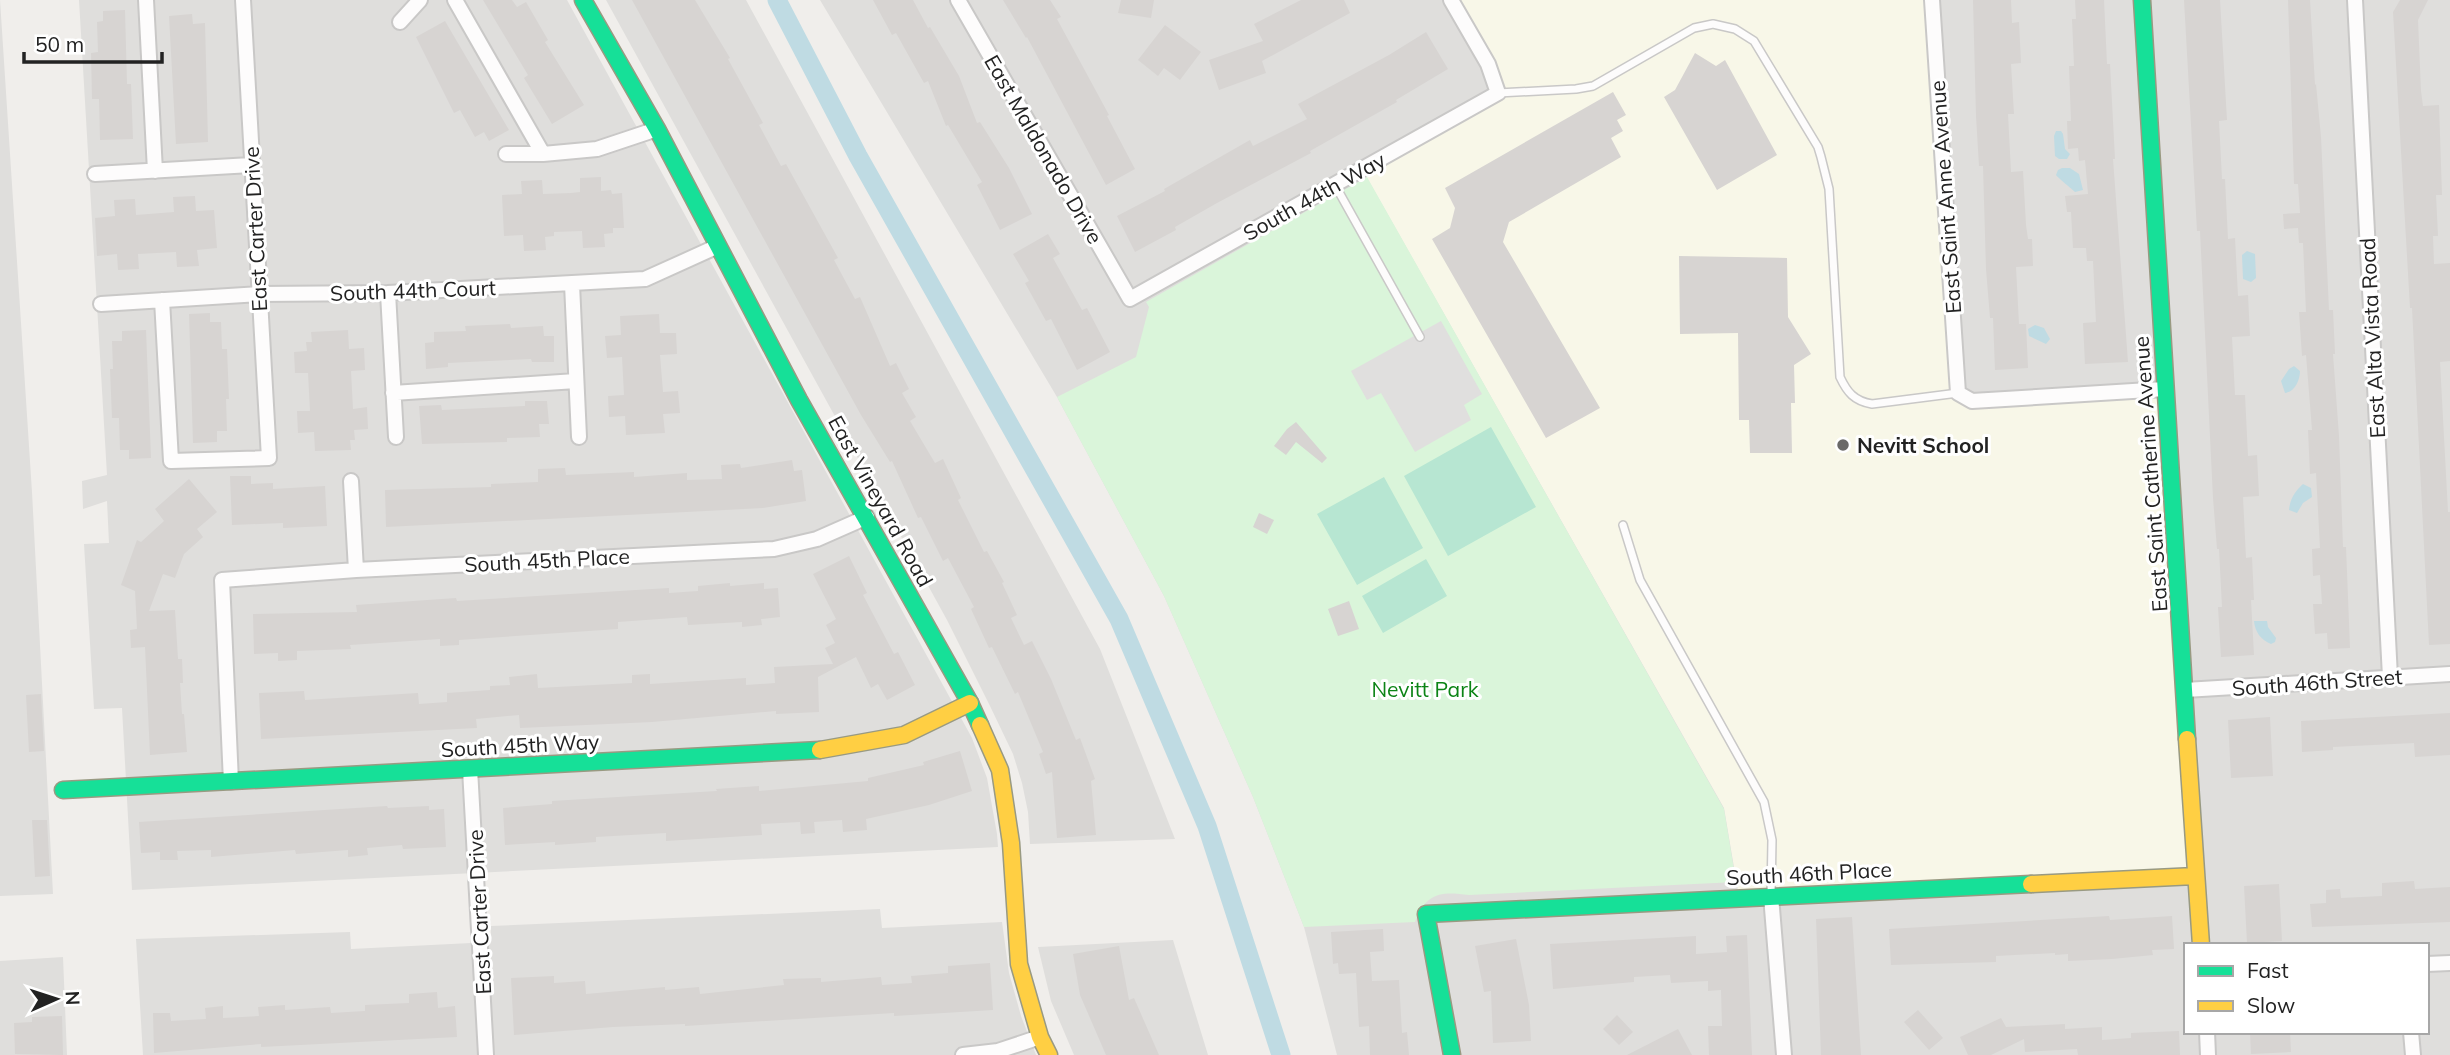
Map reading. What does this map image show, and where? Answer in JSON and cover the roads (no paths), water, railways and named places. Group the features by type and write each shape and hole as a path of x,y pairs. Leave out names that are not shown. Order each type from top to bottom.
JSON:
{"street":[{"path":"146,0 155,170"},
{"name":"East Carter Drive","path":"162,300 171,461 269,458 243,0"},
{"path":"400,22 420,0"},
{"path":"455,0 543,154"},
{"name":"East Vineyard Road","path":"583,0 657,130 799,400 970,703 1000,771 1011,843 1017,952 1041,1037 1049,1055"},
{"name":"East Maldonado Drive","path":"958,0 1130,299"},
{"path":"1451,0 1488,64 1497,93"},
{"name":"East Saint Anne Avenue","path":"1932,0 1958,393"},
{"name":"East Saint Catherine Avenue","path":"2142,0 2194,876 2201,943"},
{"name":"East Alta Vista Road","path":"2355,0 2390,677"},
{"name":"South 44th Way","path":"1130,299 1497,93"},
{"path":"506,155 597,149 657,130"},
{"path":"95,174 251,166"},
{"name":"South 44th Court","path":"101,304 259,294 388,293 645,279 718,246"},
{"path":"572,284 579,437"},
{"path":"388,293 396,437"},
{"path":"393,393 576,381"},
{"path":"1958,393 1972,401 2165,389"},
{"path":"351,481 356,570"},
{"name":"South 45th Place","path":"232,782 222,580 356,570 774,549 817,539 867,517"},
{"name":"South 46th Street","path":"2185,690 2450,674"},
{"name":"South 45th Way","path":"63,790 832,749 904,735 970,703"},
{"name":"East Carter Drive","path":"470,769 486,1055"},
{"name":"South 46th Place","path":"1452,1055 1426,914 2194,876"},
{"path":"1771,896 1784,1055"},
{"path":"2429,964 2450,963"},
{"path":"2207,1034 2208,1055"},
{"path":"2411,1034 2413,1055"},
{"path":"963,1055 998,1051 1041,1037"}],"lane":[{"path":"1497,93 1593,86 1694,28 1713,24 1735,29 1754,41 1818,147 1829,189 1840,377 1847,391 1863,403 1872,404 1958,393"},
{"path":"1335,185 1420,337"},
{"path":"1623,525 1640,580 1764,802 1772,840 1771,896"}],"water":[{"path":"2056,131 2063,134 2065,149 2070,154 2067,159 2055,156"},
{"path":"2062,168 2070,168 2079,174 2083,190 2075,192 2056,175"},
{"path":"2247,251 2255,254 2256,278 2251,282 2243,279 2242,255"},
{"path":"2035,325 2044,328 2050,339 2046,344 2029,336 2028,329"},
{"path":"2294,366 2300,371 2298,382 2292,390 2285,393 2281,381"},
{"path":"2303,484 2311,488 2312,497 2303,503 2297,513 2289,510 2293,496"},
{"path":"2254,621 2267,621 2276,638 2275,642 2271,644 2261,638"}],"waterway":[{"path":"777,0 858,156 1119,619 1207,826 1281,1055"}],"place":[{"name":"Nevitt School","path":"1843,445"}],"park label":[{"name":"Nevitt Park","path":"1425,689"}]}
